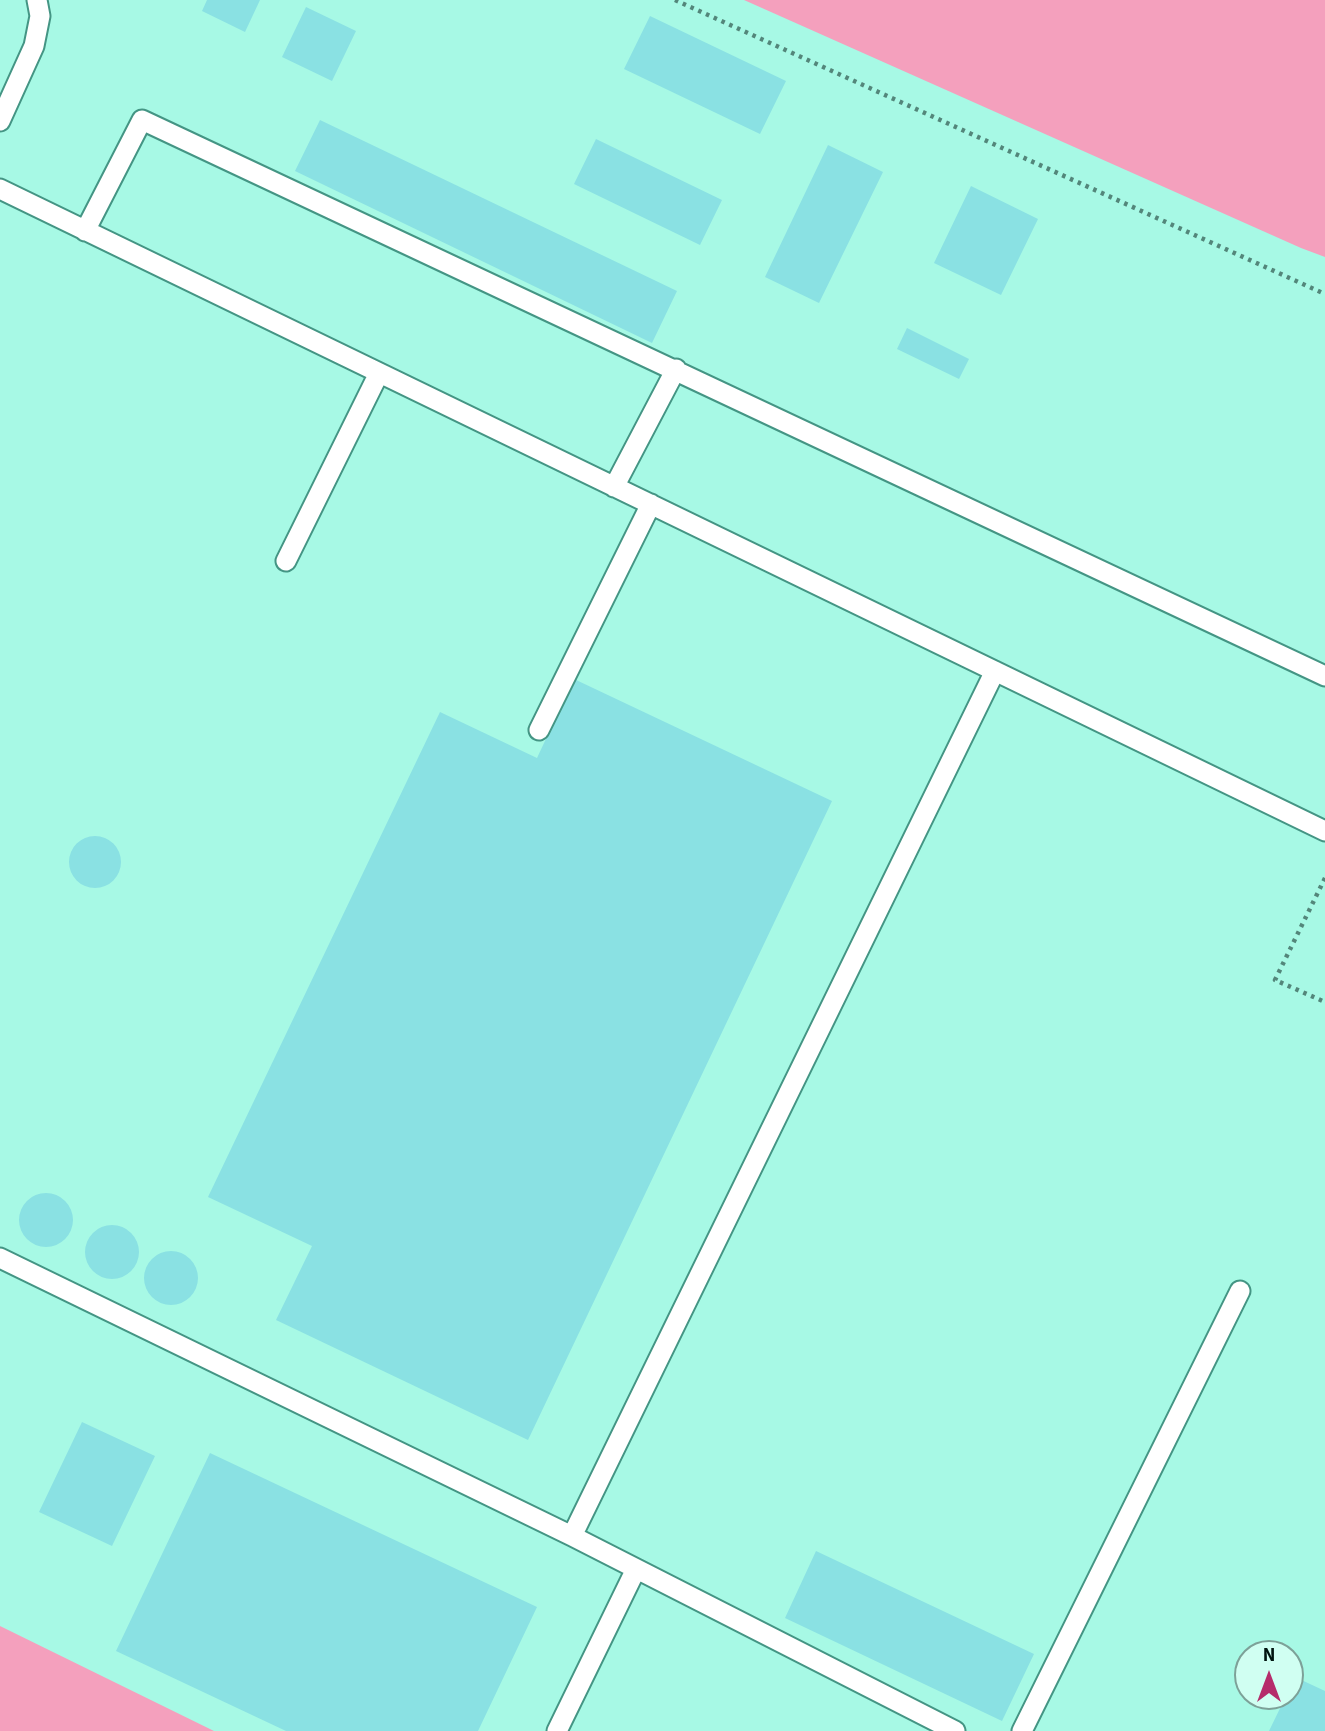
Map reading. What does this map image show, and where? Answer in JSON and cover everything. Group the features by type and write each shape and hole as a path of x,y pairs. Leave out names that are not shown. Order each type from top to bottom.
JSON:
{"lane":[{"path":"0,121 34,46 40,16 37,0"},
{"path":"85,231 142,120 1325,676"},
{"path":"0,189 1325,831"},
{"path":"614,487 676,369"},
{"path":"286,561 379,373"},
{"path":"539,730 651,505"},
{"path":"572,1536 995,671"},
{"path":"0,1258 572,1536 956,1731"},
{"path":"1022,1731 1240,1292"},
{"path":"557,1731 636,1569"}],"path":[{"path":"675,0 1325,294"},
{"path":"1325,878 1275,980 1325,1002"}],"shaded area":[{"path":"744,0 1325,0 1325,257 1301,248"},
{"path":"0,1626 214,1731 0,1731"}],"building":[{"path":"207,0 260,0 245,32 202,11"},
{"path":"306,7 356,31 332,81 282,57"},
{"path":"650,16 786,81 760,134 624,69"},
{"path":"320,120 677,291 652,343 295,171"},
{"path":"596,139 722,200 700,245 574,184"},
{"path":"828,145 883,172 819,303 765,277"},
{"path":"971,186 1038,219 1001,295 934,263"},
{"path":"907,328 969,359 959,379 897,349"},
{"path":"574,679 832,801 528,1440 276,1320 312,1246 208,1197 440,712 537,758"},
{"path":"95,836 114,843 121,862 114,881 95,888 76,881 69,862 76,843"},
{"path":"51,1193 61,1197 69,1205 73,1220 69,1235 61,1243 41,1247 31,1243 23,1235 19,1215 23,1205 31,1197"},
{"path":"117,1225 127,1229 135,1237 139,1252 135,1267 127,1275 107,1279 97,1275 89,1267 85,1247 89,1237 97,1229"},
{"path":"176,1251 186,1255 194,1263 198,1278 194,1293 186,1301 166,1305 156,1301 148,1293 144,1273 148,1263 156,1255"},
{"path":"82,1422 155,1456 112,1546 39,1512"},
{"path":"210,1453 537,1607 478,1731 286,1731 116,1651"},
{"path":"816,1551 1034,1654 1002,1721 785,1618"},
{"path":"1304,1681 1325,1691 1325,1731 1269,1731 1279,1710 1304,1710"}]}
